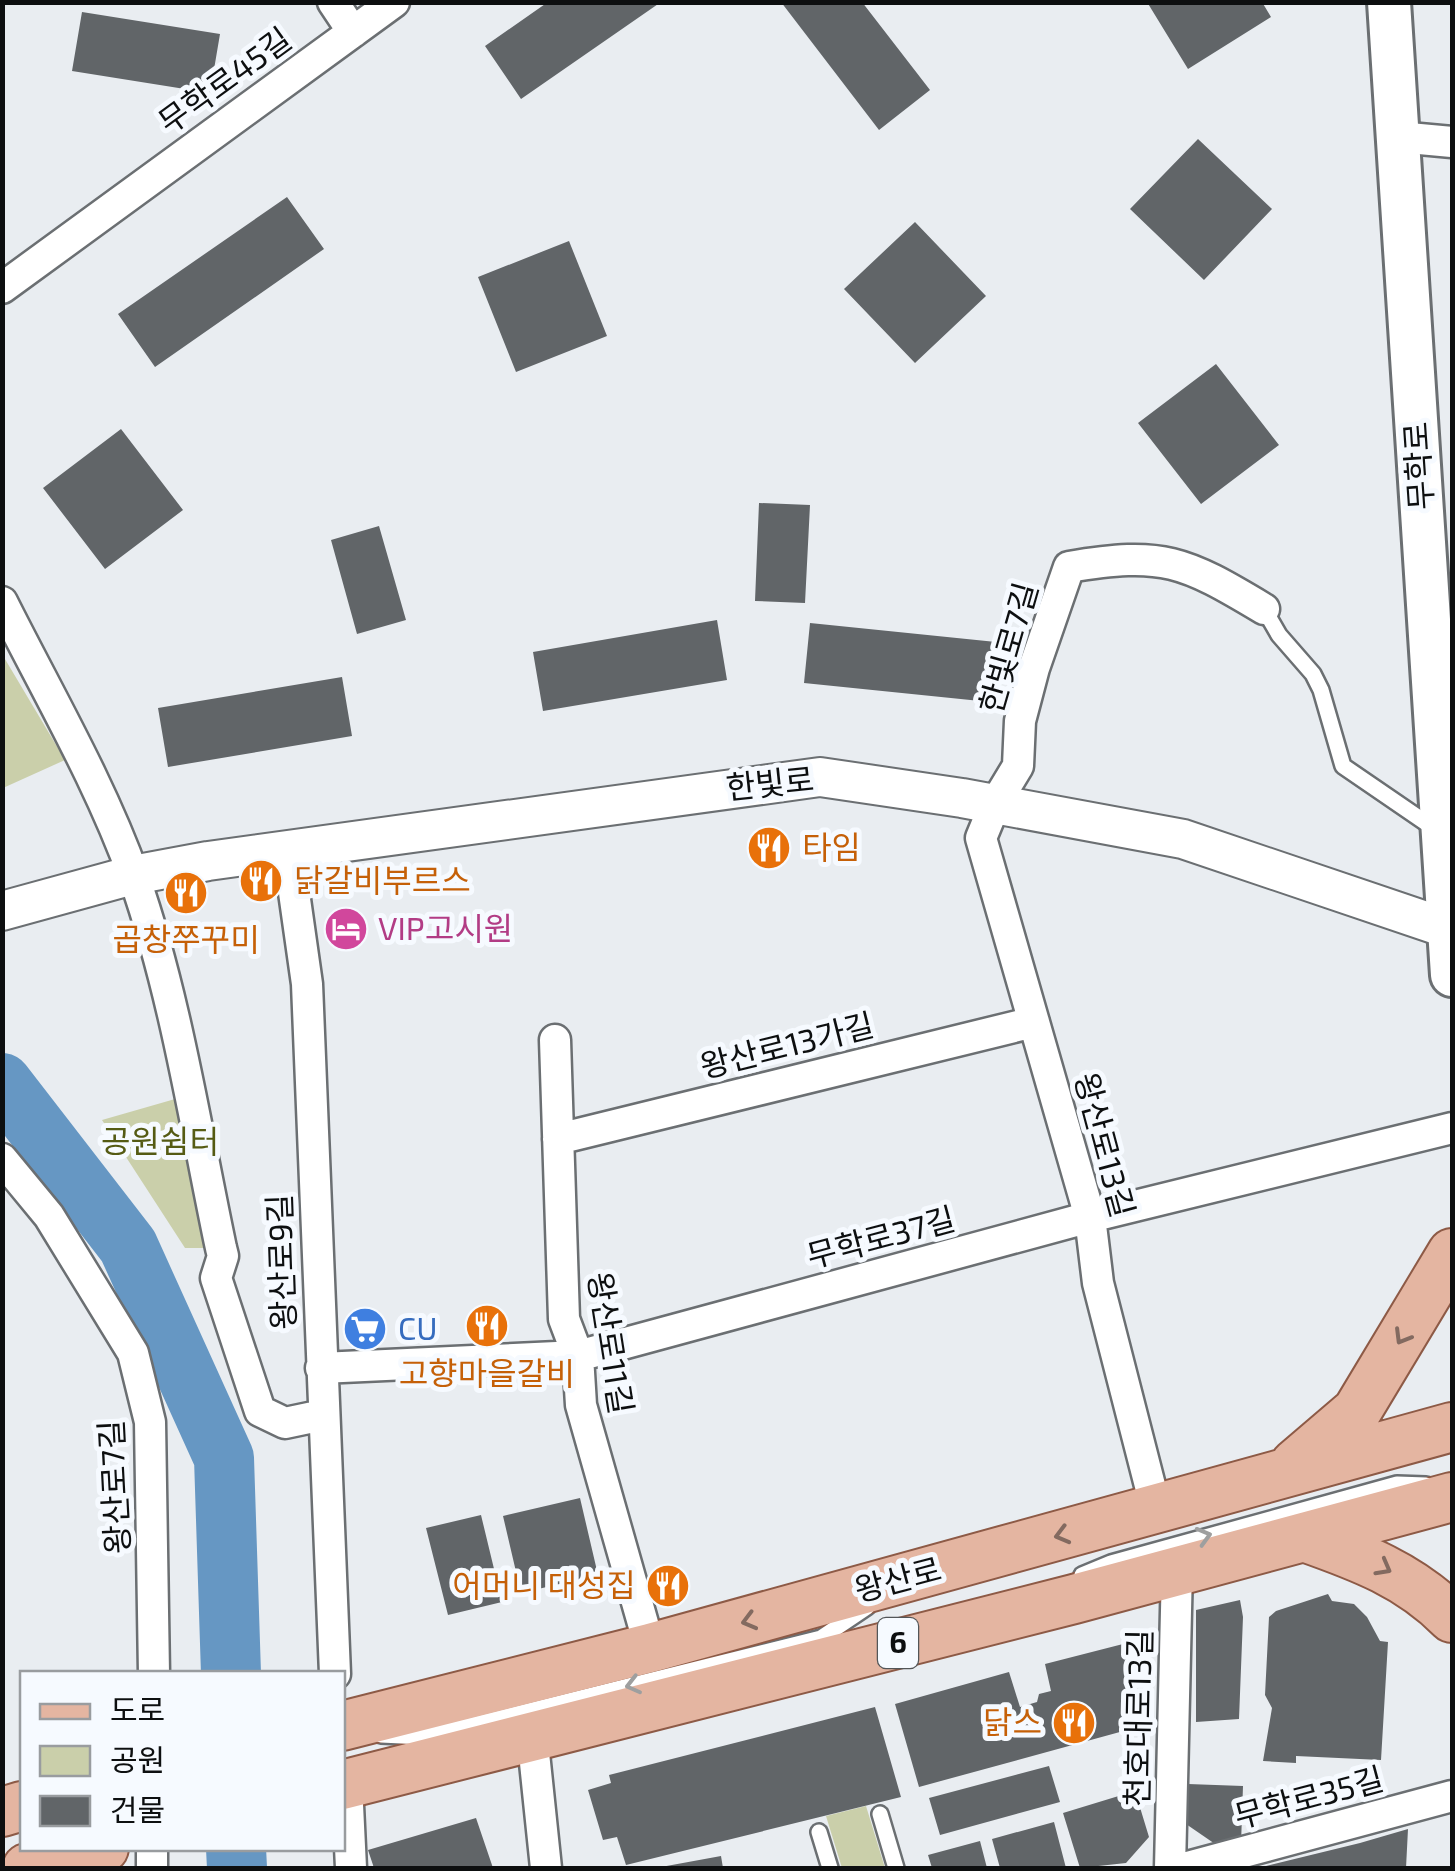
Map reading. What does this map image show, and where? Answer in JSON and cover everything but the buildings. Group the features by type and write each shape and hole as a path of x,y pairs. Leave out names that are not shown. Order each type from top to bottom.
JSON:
{"main road":[{"name":"무학로","path":"1389,2 1452,975"},
{"path":"1285,1473 1357,1412 1452,1253"},
{"name":"왕산로","path":"345,1729 1452,1428"},
{"name":"왕산로","path":"345,1784 949,1630 1452,1496"},
{"path":"1304,1537 1365,1558 1426,1592 1452,1618"},
{"path":"27,1868 92,1851"}],"street":[{"path":"333,2 354,32"},
{"name":"무학로45길","path":"2,288 394,2"},
{"path":"1398,137 1452,142"},
{"name":"한빛로7길","path":"995,804 1018,766 1020,721 1034,668 1070,567 1119,558 1170,561 1209,576 1264,609"},
{"path":"2,602 95,787 133,875 161,963 222,1248 216,1278 260,1411 285,1423 323,1415"},
{"name":"한빛로","path":"2,911 133,875 820,777 1184,839 1451,930"},
{"name":"왕산로13길","path":"995,804 981,838 1090,1217 1098,1282 1156,1509"},
{"name":"왕산로9길","path":"288,850 306,984 335,1671"},
{"name":"왕산로13가길","path":"558,1139 1034,1022"},
{"name":"왕산로11길","path":"555,1040 564,1319 578,1356 581,1405 650,1648"},
{"name":"무학로37길","path":"321,1368 578,1356 1090,1217 1452,1128"},
{"name":"왕산로7길","path":"2,1159 48,1216 134,1352 150,1422 154,1671"},
{"name":"천호대로13길","path":"1170,1868 1177,1568"},
{"path":"532,1734 546,1868"},
{"path":"345,1784 351,1868"},
{"name":"무학로35길","path":"1184,1868 1452,1796"}],"lane":[{"path":"1264,609 1279,636 1321,690 1343,766 1443,835"},
{"path":"1075,1578 1111,1562 1396,1484 1452,1487"},
{"path":"345,1730 423,1736 821,1638 916,1575"},
{"path":"949,1630 1057,1585"},
{"path":"880,1814 896,1868"},
{"path":"819,1832 830,1868"}],"green space":[{"path":"2,654 65,760 3,788 2,788"},
{"name":"공원쉼터","path":"189,1095 221,1248 185,1248 102,1120"},
{"path":"866,1806 885,1868 842,1868 826,1816"}],"waterway":[{"path":"2,1083 128,1246 224,1458 231,1671"},
{"path":"236,1851 237,1868"}],"place":[{"name":"타임","path":"769,848"},
{"name":"닭갈비부르스","path":"261,881"},
{"name":"곱창쭈꾸미","path":"186,893"},
{"name":"VIP고시원","path":"346,929"},
{"name":"고향마을갈비","path":"487,1326"},
{"name":"CU","path":"365,1329"},
{"name":"어머니 대성집","path":"668,1586"},
{"name":"닭스","path":"1074,1723"}]}
